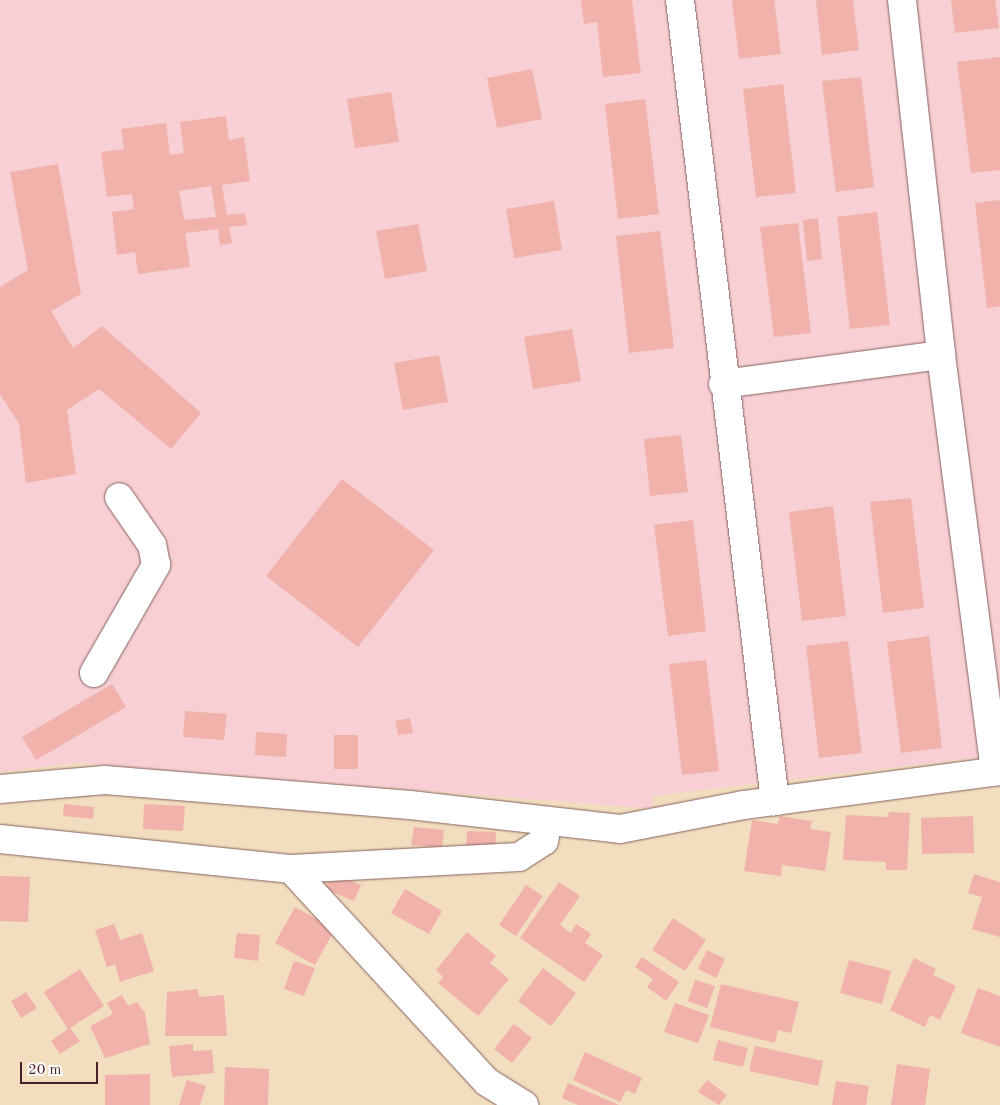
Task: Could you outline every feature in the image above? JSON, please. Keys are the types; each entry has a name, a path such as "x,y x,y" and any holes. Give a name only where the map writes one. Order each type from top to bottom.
{"street":[{"path":"680,0 722,384 775,801"},
{"path":"0,789 105,780 620,829 775,801 998,772 941,355 902,0"},
{"path":"722,384 941,355"},
{"path":"94,674 156,565 152,545 119,497"},
{"path":"0,839 291,869 520,857 544,841 548,821"},
{"path":"291,869 487,1082 524,1105"}],"shaded area":[{"path":"0,0 1000,0 1000,755 652,796 654,809 76,763 0,772"}],"building":[{"path":"581,0 632,0 641,73 603,77 597,22 584,24"},
{"path":"732,0 774,0 781,54 739,59"},
{"path":"816,0 853,0 859,50 822,55"},
{"path":"951,0 995,0 999,28 955,33"},
{"path":"1000,57 1000,170 971,173 957,62"},
{"path":"532,69 542,119 497,128 487,78"},
{"path":"861,77 874,187 836,192 822,81"},
{"path":"783,84 796,193 756,197 743,89"},
{"path":"391,92 399,142 355,148 347,99"},
{"path":"645,99 659,214 618,219 605,104"},
{"path":"226,116 229,140 244,137 250,181 222,185 227,215 245,213 247,225 229,227 232,243 220,245 218,229 185,233 190,267 138,274 135,252 117,255 112,212 134,209 132,194 107,197 101,152 124,149 121,129 166,123 170,155 184,153 180,122","holes":["211,186 216,217 184,220 179,191"]},
{"path":"58,164 81,294 51,311 73,348 102,326 201,413 171,449 99,389 67,410 76,474 26,483 19,424 0,394 0,287 28,270 10,172"},
{"path":"1000,200 1000,306 987,308 975,203"},
{"path":"554,201 562,250 514,258 506,209"},
{"path":"877,212 890,325 850,329 837,217"},
{"path":"818,218 822,259 807,261 803,220"},
{"path":"798,223 811,333 774,337 760,227"},
{"path":"418,224 427,271 385,279 376,231"},
{"path":"660,231 674,348 629,353 616,236"},
{"path":"572,329 581,381 533,389 524,337"},
{"path":"439,355 448,402 403,410 394,363"},
{"path":"681,435 688,492 650,496 644,439"},
{"path":"342,479 434,550 358,647 266,576"},
{"path":"911,498 924,608 883,613 870,502"},
{"path":"833,506 846,616 802,621 789,512"},
{"path":"693,520 706,631 668,636 654,525"},
{"path":"929,636 942,748 901,753 887,642"},
{"path":"848,641 862,753 819,758 806,646"},
{"path":"706,660 719,771 682,775 669,664"},
{"path":"112,684 126,707 36,760 22,737"},
{"path":"185,711 227,714 224,740 183,737"},
{"path":"410,718 413,733 398,735 395,721"},
{"path":"256,732 287,734 286,757 255,755"},
{"path":"334,735 358,735 358,769 334,769"},
{"path":"64,804 94,807 93,819 63,816"},
{"path":"144,804 185,806 183,831 143,829"},
{"path":"889,812 910,813 907,870 886,870 886,862 843,860 846,815 888,817"},
{"path":"780,816 812,821 810,829 831,832 825,871 782,865 781,876 744,871 752,820 778,824"},
{"path":"973,816 974,853 922,854 921,818"},
{"path":"414,827 444,830 442,848 411,845"},
{"path":"467,831 496,832 495,850 466,848"},
{"path":"332,873 361,885 354,901 325,889"},
{"path":"974,874 1000,882 1000,937 972,929 982,897 968,893"},
{"path":"0,876 30,877 28,922 0,921"},
{"path":"559,882 580,896 560,925 571,933 576,924 591,934 585,943 603,955 584,982 520,938"},
{"path":"526,885 543,896 516,936 499,925"},
{"path":"405,889 442,911 429,934 391,913"},
{"path":"295,907 335,929 315,965 275,943"},
{"path":"673,918 706,940 685,971 652,950"},
{"path":"114,924 120,940 142,933 154,971 120,982 115,964 107,967 95,930"},
{"path":"467,932 496,956 490,963 509,979 478,1016 438,983 443,977 436,970"},
{"path":"237,933 260,935 258,961 234,958"},
{"path":"707,950 725,959 716,978 698,969"},
{"path":"642,957 679,982 666,1001 647,987 653,979 635,967"},
{"path":"914,958 936,969 933,975 956,986 940,1020 930,1015 925,1027 890,1010"},
{"path":"849,960 891,971 882,1004 840,993"},
{"path":"294,961 315,968 304,996 284,989"},
{"path":"543,968 576,993 551,1026 518,1001"},
{"path":"80,969 104,1006 70,1028 80,1041 60,1054 51,1041 68,1029 44,992"},
{"path":"695,980 715,986 707,1008 688,1001"},
{"path":"721,984 799,1002 791,1033 778,1030 775,1043 710,1027"},
{"path":"978,988 1000,996 1000,1047 961,1033"},
{"path":"198,989 199,997 224,995 227,1036 165,1036 167,992"},
{"path":"26,992 37,1008 21,1018 11,1001"},
{"path":"122,995 128,1006 137,1002 145,1013 150,1044 105,1058 90,1026 113,1014 107,1003"},
{"path":"675,1003 709,1015 698,1043 664,1032"},
{"path":"514,1024 532,1038 512,1063 494,1049"},
{"path":"718,1040 748,1048 743,1067 713,1060"},
{"path":"193,1044 193,1051 212,1050 214,1073 172,1077 169,1046"},
{"path":"755,1046 823,1061 818,1086 749,1071"},
{"path":"585,1052 642,1078 635,1094 626,1090 620,1102 573,1080"},
{"path":"897,1064 930,1069 925,1105 891,1105"},
{"path":"225,1067 269,1069 268,1105 224,1105"},
{"path":"150,1074 150,1105 105,1105 105,1075"},
{"path":"187,1080 206,1086 200,1105 179,1105"},
{"path":"707,1080 727,1095 719,1105 698,1092"},
{"path":"836,1081 869,1086 866,1105 832,1105"},
{"path":"568,1083 619,1105 578,1105 562,1098"}]}
